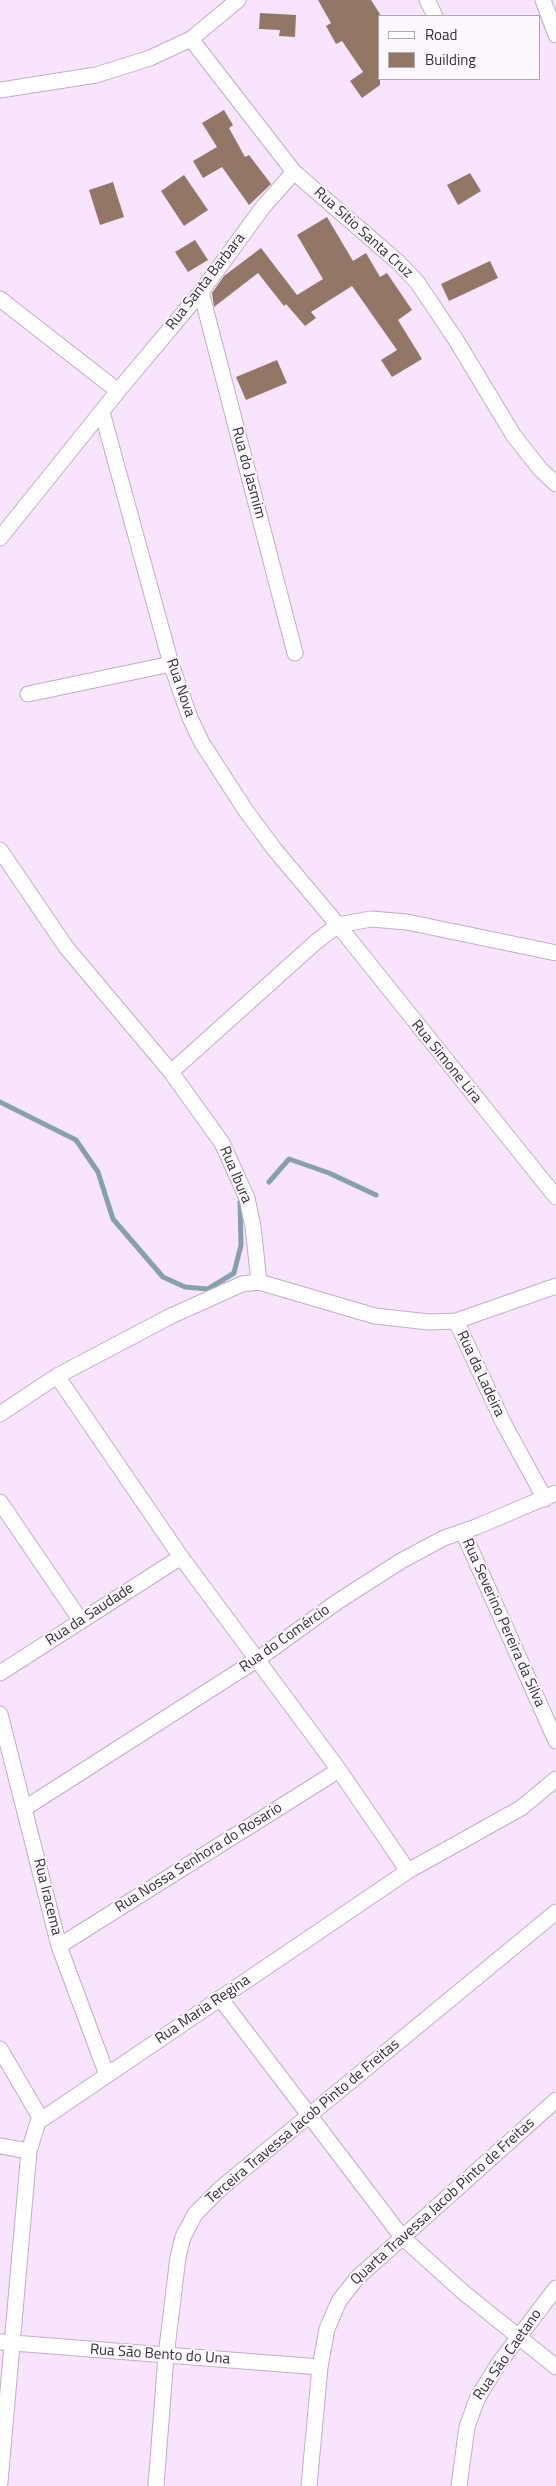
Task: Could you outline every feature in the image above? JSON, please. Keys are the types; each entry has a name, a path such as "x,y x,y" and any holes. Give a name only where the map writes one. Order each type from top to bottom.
{"street":[{"path":"0,90 96,75 150,58 191,39 238,0"},
{"path":"427,0 434,15"},
{"path":"543,0 556,35"},
{"name":"Rua Sitio Santa Cruz","path":"191,39 294,172 399,263 417,282 451,332 514,436 540,469 556,484"},
{"name":"Rua Santa Barbara","path":"0,538 200,292 263,207 294,172"},
{"name":"Rua do Jasmim","path":"200,292 295,653"},
{"path":"0,299 118,391"},
{"name":"Rua Nova","path":"102,412 171,664 190,718 210,757 270,842 338,925"},
{"path":"28,694 171,664"},
{"name":"Rua Ibura","path":"0,850 66,947 171,1072 222,1143 242,1184 251,1215 259,1282"},
{"path":"171,1072 317,940 338,925 371,919 407,922 556,953"},
{"name":"Rua Simone Lira","path":"338,925 556,1197"},
{"path":"0,1414 57,1376 171,1316 234,1286 259,1282"},
{"name":"Rua da Ladeira","path":"259,1282 375,1316 410,1322 456,1321 504,1424 550,1496"},
{"path":"456,1321 556,1286"},
{"path":"57,1376 181,1557 339,1770 408,1871"},
{"name":"Rua do Comércio","path":"26,1808 258,1659 337,1602 401,1561 444,1538 550,1496"},
{"path":"0,1502 81,1621"},
{"name":"Rua Severino Pereira da Silva","path":"463,1532 556,1742"},
{"name":"Rua da Saudade","path":"0,1673 181,1557"},
{"name":"Rua Iracema","path":"0,1716 26,1808 59,1946 107,2075"},
{"name":"Rua Nossa Senhora do Rosario","path":"59,1946 339,1770"},
{"name":"Rua Maria Regina","path":"41,2119 408,1871 522,1808 556,1779"},
{"name":"Terceira Travessa Jacob Pinto de Freitas","path":"156,2486 166,2356 180,2246 195,2214 220,2188 556,1912"},
{"path":"220,1998 308,2117 402,2236 426,2260 518,2338 556,2367"},
{"path":"0,2049 41,2119 36,2128 29,2151 6,2342 0,2482"},
{"name":"Quarta Travessa Jacob Pinto de Freitas","path":"309,2486 320,2367 328,2324 339,2301 357,2278 402,2236 556,2100"},
{"path":"0,2146 29,2151"},
{"name":"Rua São Caetano","path":"459,2486 465,2436 471,2413 491,2376 556,2288"},
{"name":"Rua São Bento do Una","path":"6,2342 320,2367"}],"building":[{"path":"318,0 371,0 380,14 378,15 378,80 380,80 380,85 362,98 350,81 363,72 342,41 336,44 326,26 331,23"},
{"path":"260,13 296,15 295,37 279,36 280,30 259,29"},
{"path":"224,110 233,125 229,128 245,157 249,155 271,184 249,205 222,167 203,178 193,161 217,147 202,123"},
{"path":"470,173 481,191 458,205 447,185"},
{"path":"184,175 208,210 184,226 161,191"},
{"path":"113,182 124,217 100,225 89,190"},
{"path":"327,217 353,261 366,253 380,277 387,273 412,310 398,320 422,359 392,377 381,360 397,350 352,286 311,312 316,318 305,326 286,304 284,306 258,273 214,307 212,293 224,276 261,248 297,295 323,279 297,235"},
{"path":"195,240 208,260 188,272 175,252"},
{"path":"490,261 498,278 449,301 441,284"},
{"path":"277,360 287,383 246,400 236,377"}],"waterway":[{"path":"0,1102 76,1140 98,1172 113,1219 163,1277 185,1287 208,1289 234,1273 241,1245 240,1202"},
{"path":"269,1182 289,1159 329,1173 376,1195"}]}
